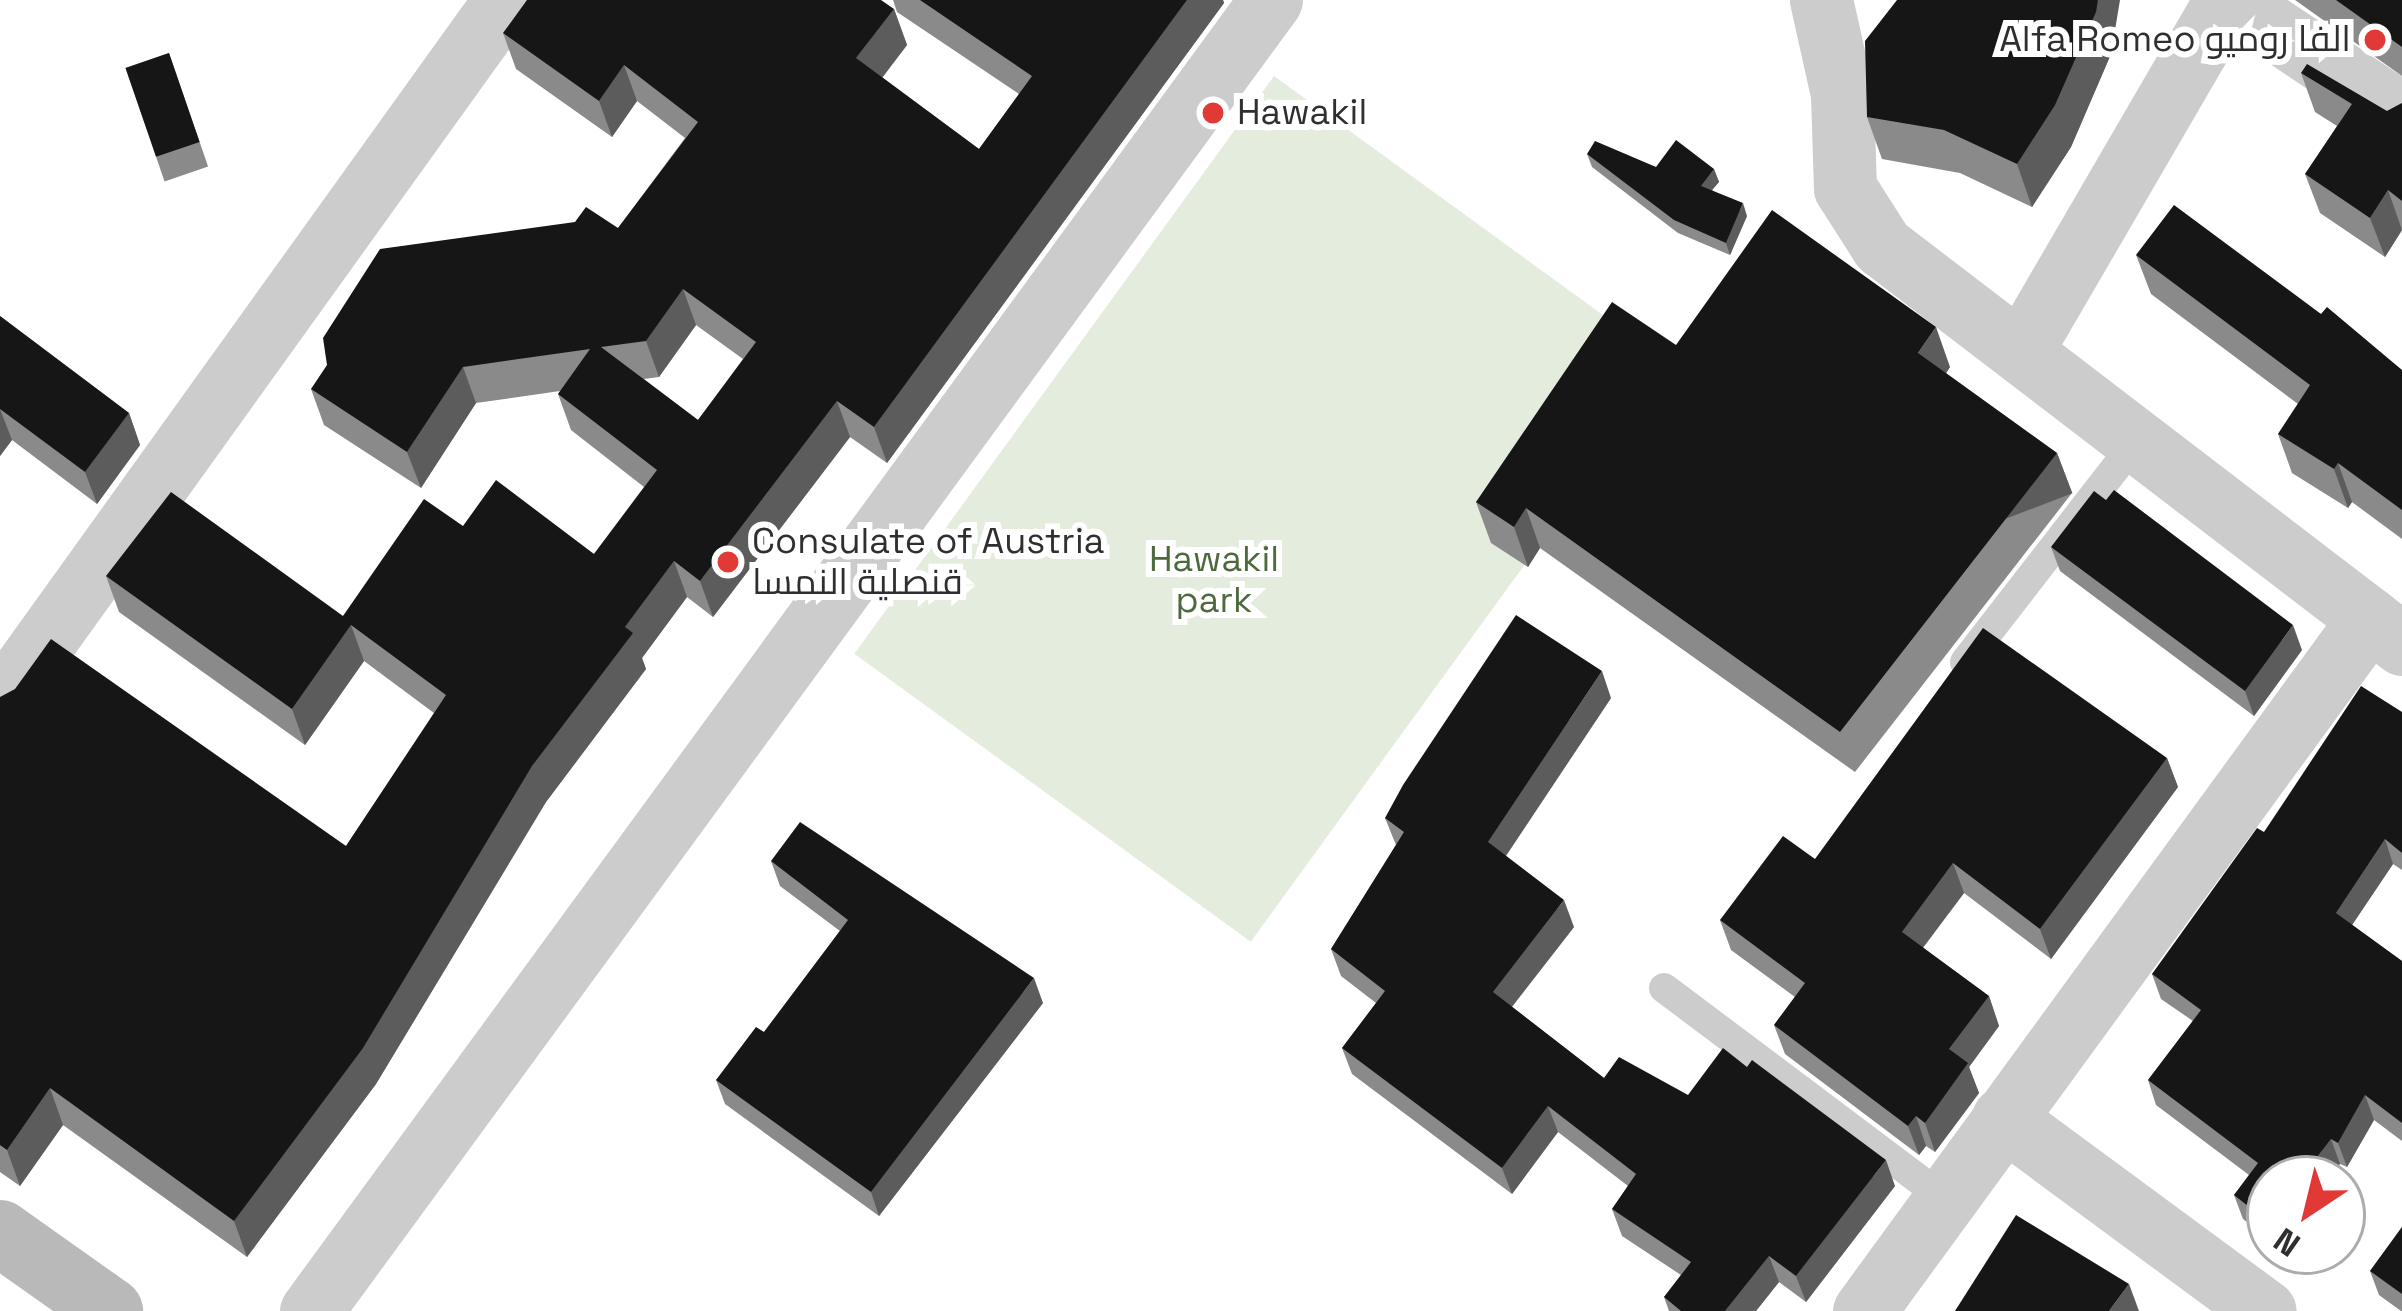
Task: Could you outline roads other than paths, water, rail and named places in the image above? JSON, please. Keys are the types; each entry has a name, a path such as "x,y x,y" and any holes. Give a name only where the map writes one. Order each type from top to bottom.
{"main road":[{"path":"0,1233 110,1311"}],"street":[{"path":"0,703 505,0"},
{"path":"1821,0 1842,94 1845,188 1882,246 2023,348 2385,632 2003,1118 1864,1311"},
{"path":"2023,348 2217,16 2234,2 2402,114"},
{"path":"311,1311 1248,8"},
{"path":"2003,1118 2265,1311"}],"lane":[{"path":"1940,694 2138,439"},
{"path":"1664,988 1945,1199"}],"place":[{"name":"Alfa Romeo الفا روميو","path":"2375,40"},
{"name":"Hawakil","path":"1213,113"},
{"name":"Consulate of Austria قنصلية النمسا","path":"728,562"}],"park label":[{"name":"Hawakil park","path":"1214,580"}]}
